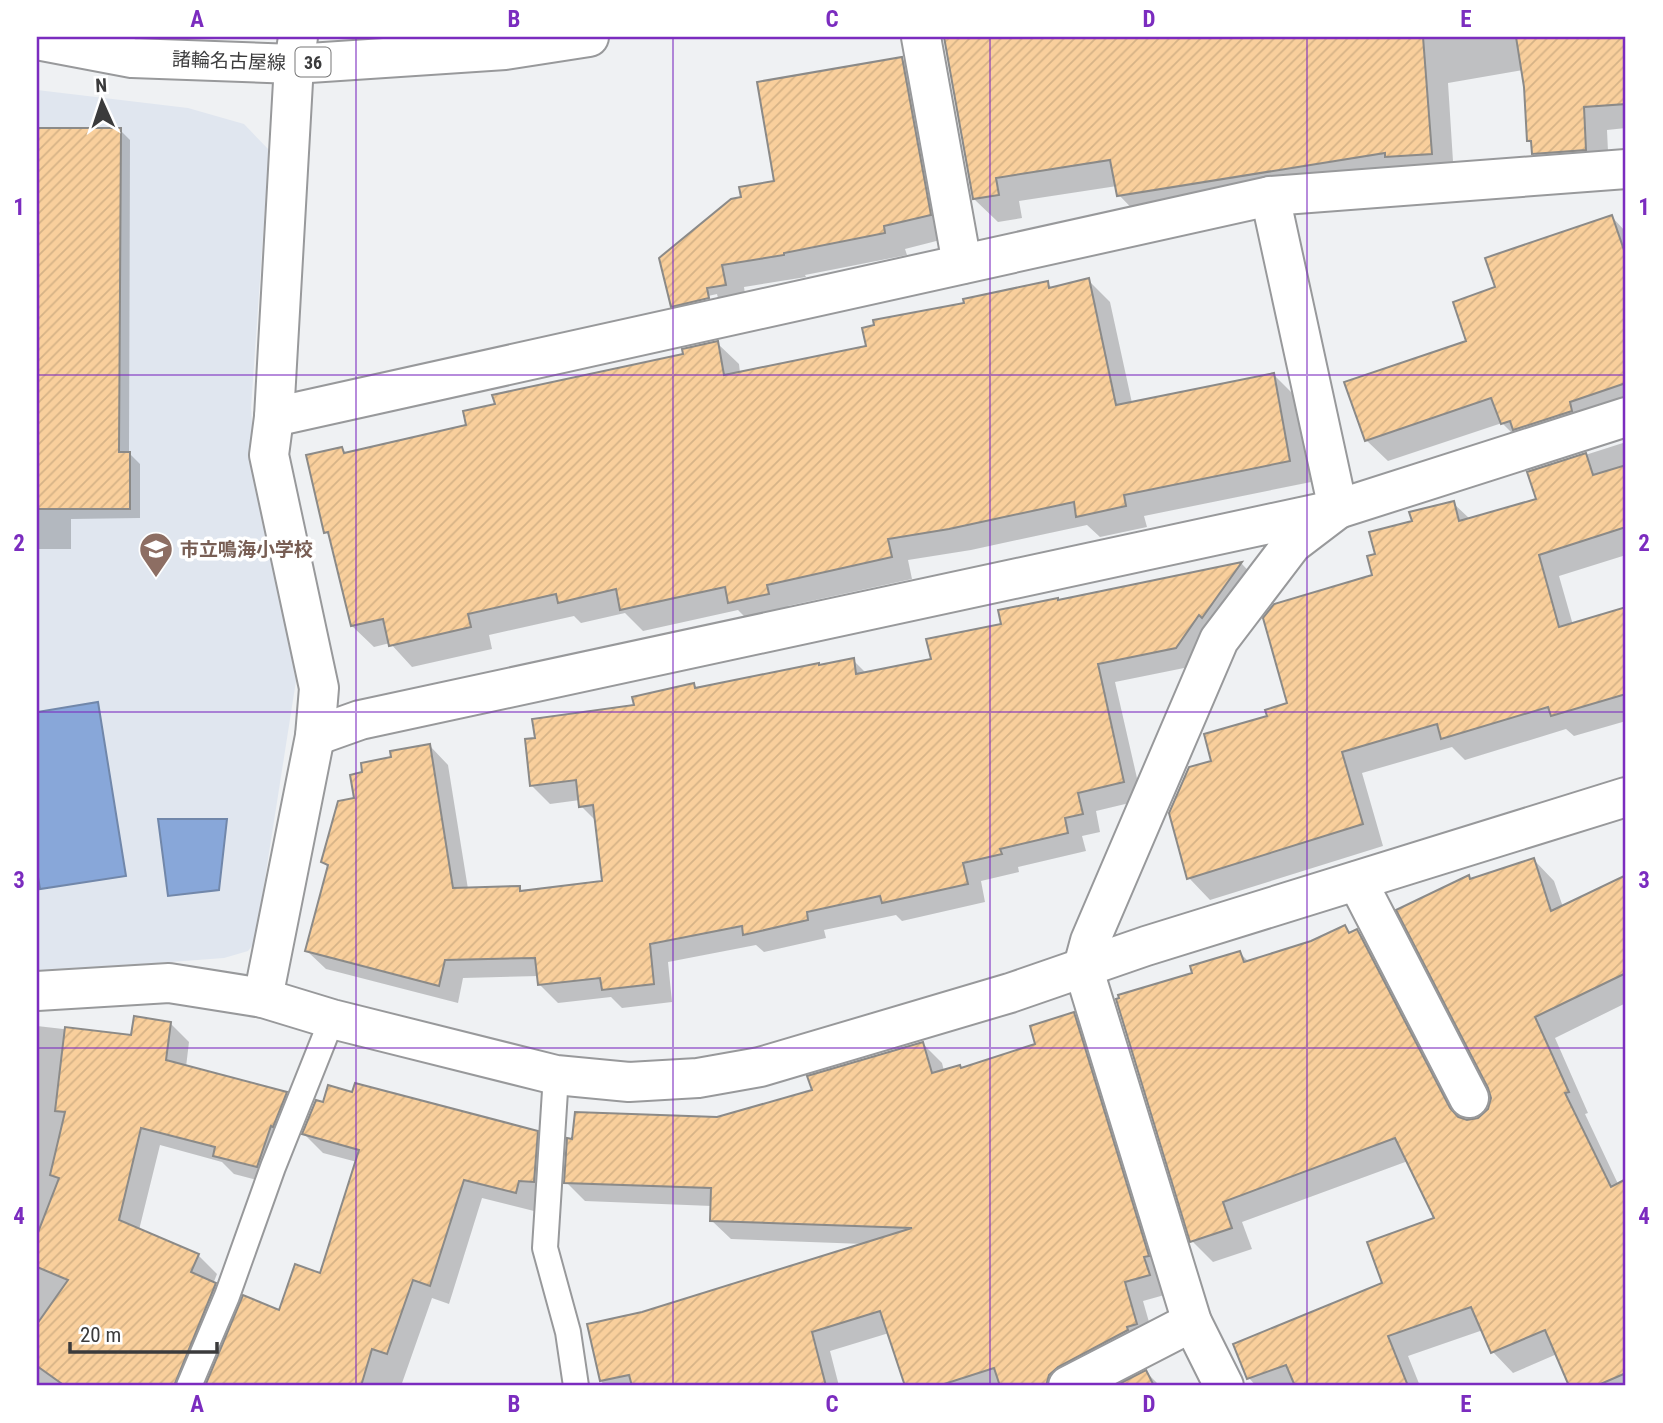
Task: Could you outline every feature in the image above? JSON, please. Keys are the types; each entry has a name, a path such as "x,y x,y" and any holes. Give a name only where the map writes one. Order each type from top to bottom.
{"street":[{"name":"諸輪名古屋線","path":"37,40 132,58 296,50 505,50 589,37"},
{"path":"920,37 962,264"},
{"path":"263,998 315,736 319,688 269,455 274,417 296,50"},
{"path":"274,417 1270,196 1626,169"},
{"path":"1270,196 1338,509"},
{"path":"315,736 360,720 1338,509 1626,417"},
{"path":"1224,1386 1192,1322 1083,967 1090,941 1219,640 1292,544 1338,509"},
{"path":"37,991 169,983 263,998 332,1019 556,1075 629,1082 698,1078 760,1068 1010,993 1083,967 1626,797"},
{"path":"1357,881 1469,1098"},
{"path":"1068,1386 1192,1322"}],"lane":[{"path":"189,1386 227,1296 273,1167 332,1019"},
{"path":"556,1075 545,1248 568,1332 576,1386"}],"shaded area":[{"name":"市立鳴海小学校","path":"37,90 188,108 244,124 269,150 251,408 256,477 296,681 255,942 248,951 224,958 37,972"}],"water":[{"path":"98,702 126,876 40,889 37,871 37,712"},
{"path":"158,819 227,819 219,890 168,896"}],"building":[{"path":"944,37 1423,37 1432,154 1385,157 1385,153 1117,196 1110,160 996,178 999,195 973,199"},
{"path":"1516,37 1626,37 1626,104 1584,107 1586,150 1532,154 1531,141 1527,141 1524,87"},
{"path":"902,57 931,215 884,226 885,233 784,255 722,265 726,285 707,288 709,298 671,307 659,258 731,199 741,197 739,187 774,181 757,82"},
{"path":"37,128 121,128 119,452 130,452 130,509 37,509"},
{"path":"1612,215 1626,256 1626,383 1570,402 1572,411 1513,430 1510,421 1501,424 1491,398 1365,441 1344,382 1466,341 1453,302 1495,287 1485,258"},
{"path":"1089,278 1116,405 1274,373 1290,461 1124,495 1126,506 1076,517 1074,502 888,539 892,557 767,585 769,594 728,603 725,587 620,610 616,589 558,603 556,594 468,614 471,627 389,646 383,619 351,626 328,532 324,533 306,455 342,447 344,453 466,425 463,411 495,404 492,395 683,354 682,349 718,341 724,375 866,346 862,328 874,325 873,320 964,303 963,299 1048,281 1049,288"},
{"path":"1586,453 1593,475 1626,465 1626,527 1539,555 1559,627 1626,607 1626,694 1551,716 1548,707 1441,739 1437,724 1342,752 1363,824 1187,879 1169,813 1189,767 1211,761 1204,734 1267,716 1265,710 1287,703 1263,618 1274,604 1372,575 1367,556 1375,554 1369,532 1412,521 1409,512 1454,501 1459,521 1536,499 1527,472"},
{"path":"1242,562 1202,618 1199,615 1176,648 1098,664 1124,782 1078,793 1083,814 1065,818 1068,833 1000,849 1002,854 963,863 968,884 882,903 880,896 807,912 808,920 743,935 742,926 650,944 654,984 602,990 600,978 538,985 535,958 445,960 439,986 305,951 328,865 321,862 338,801 354,798 350,775 362,772 361,763 391,757 390,751 430,744 453,888 520,886 520,891 602,881 593,805 579,807 576,780 530,786 525,739 535,738 532,719 634,705 632,697 694,683 695,688 819,663 854,658 856,674 931,659 926,639 1001,624 998,610"},
{"path":"1534,858 1551,911 1626,875 1626,973 1535,1017 1569,1092 1565,1093 1611,1187 1626,1179 1626,1373 1596,1386 1569,1386 1545,1330 1491,1353 1471,1307 1388,1336 1408,1386 1295,1386 1286,1365 1247,1379 1233,1344 1382,1283 1367,1242 1434,1218 1395,1138 1223,1202 1232,1228 1190,1242 1116,999 1119,998 1118,995 1192,973 1190,966 1240,951 1244,962 1311,941 1345,925 1349,933 1357,929 1450,1108 1458,1117 1467,1120 1478,1118 1488,1109 1491,1098 1488,1088 1396,910 1469,875 1470,879"},
{"path":"1074,1012 1149,1256 1144,1257 1150,1275 1125,1282 1137,1324 1127,1327 1128,1330 1058,1367 1049,1375 1046,1386 1000,1386 994,1368 938,1386 905,1386 880,1311 812,1332 826,1386 632,1386 629,1375 600,1381 587,1324 642,1312 912,1228 710,1221 711,1188 564,1183 567,1138 572,1139 575,1112 717,1117 812,1090 807,1076 923,1042 932,1073 960,1065 961,1068 1035,1044 1030,1026"},
{"path":"134,1016 171,1022 166,1060 287,1092 273,1127 271,1126 257,1167 213,1156 215,1147 141,1128 119,1220 199,1254 191,1272 216,1283 174,1386 65,1386 37,1366 37,1324 68,1280 37,1267 37,1235 59,1178 50,1175 65,1112 55,1111 65,1027 131,1035"},
{"path":"355,1083 538,1131 534,1182 519,1181 516,1193 464,1180 430,1286 413,1280 387,1354 372,1349 361,1386 205,1386 243,1295 279,1310 295,1264 320,1273 359,1150 302,1134 316,1100 323,1102 328,1085 352,1092"},
{"path":"1146,1370 1154,1386 1115,1386"}],"place":[{"name":"市立鳴海小学校","path":"156,579"}]}
